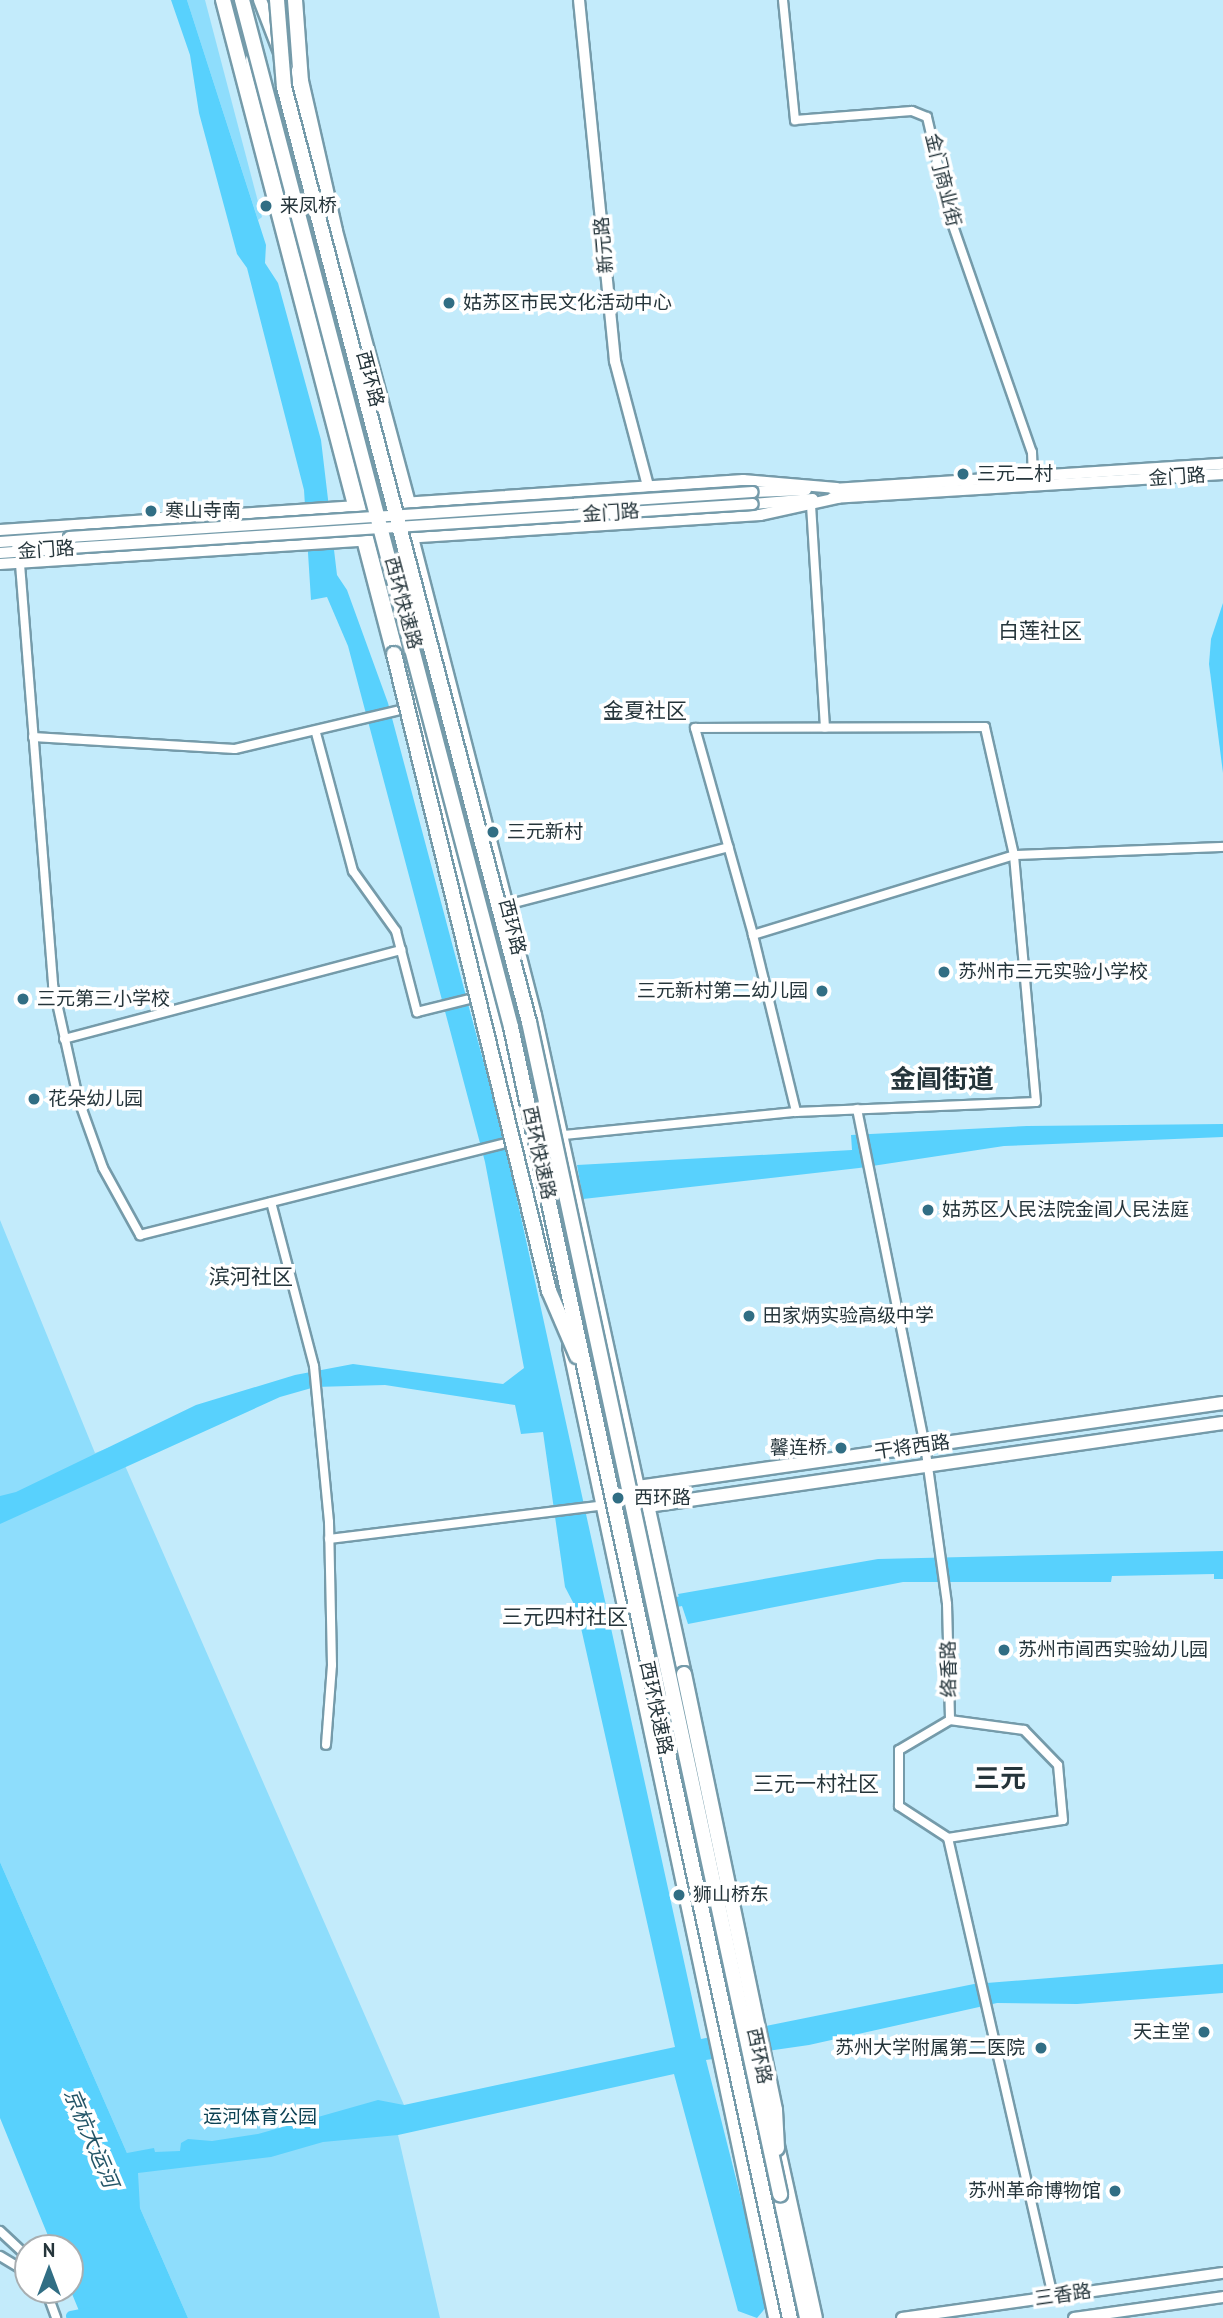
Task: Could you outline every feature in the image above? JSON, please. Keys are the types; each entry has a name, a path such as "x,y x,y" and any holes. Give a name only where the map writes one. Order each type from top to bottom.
{"highway":[{"path":"223,0 291,264 369,540 394,654 549,1291 590,1387"},
{"name":"西环快速路","path":"243,0 508,1013 790,2318"},
{"name":"西环快速路","path":"277,0 284,86 529,1022 807,2318"},
{"path":"295,0 298,64 335,231 412,537"},
{"path":"638,1486 684,1674 775,2110 780,2194"}],"main road":[{"name":"西环路","path":"243,0 257,94 359,506"},
{"name":"西环路","path":"260,0 293,86 405,503"},
{"name":"新元路","path":"579,0 615,361 648,486"},
{"name":"金门路","path":"1033,481 1223,464"},
{"name":"金门路","path":"0,553 70,543 753,498 1033,481 1223,474"},
{"path":"0,530 756,480 837,493"},
{"path":"0,564 760,515 811,505 837,493"},
{"name":"西环路","path":"412,537 528,988 638,1486"},
{"name":"西环路","path":"369,540 417,707 491,996 524,1140 603,1503 711,2029 775,2318"},
{"name":"金门路","path":"0,542 70,543"},
{"path":"556,1287 589,1335 621,1489 644,1505"},
{"name":"干将西路","path":"603,1503 621,1489 638,1486 1223,1403"},
{"name":"干将西路","path":"603,1503 625,1509 1223,1423"},
{"path":"1021,1432 1024,1451"},
{"name":"西环路","path":"644,1505 667,1625 816,2318"},
{"path":"625,1509 645,1609 667,1625"},
{"name":"三香路","path":"902,2318 1223,2273"},
{"name":"三香路","path":"1074,2318 1116,2315 1223,2297"},
{"path":"990,2306 992,2318"}],"street":[{"name":"金门商业街","path":"783,0 795,120 912,111 927,117 951,220 1032,452 1033,481"},
{"path":"811,505 825,727"},
{"path":"20,564 53,985 64,1040 103,1168 140,1235 560,1132 796,1112 1036,1102 1014,855 985,727 695,728 753,935 796,1112"},
{"path":"33,737 234,749 316,733 360,718 453,699"},
{"path":"316,733 353,871 396,931 417,1012 467,998 528,988"},
{"path":"506,905 729,847"},
{"path":"753,935 1014,855 1223,847"},
{"path":"64,1040 401,950"},
{"name":"络香路","path":"857,1109 925,1445 944,1581 950,1720 899,1750 899,1806 948,1838"},
{"path":"271,1202 314,1366 329,1539 332,1665 326,1745"},
{"path":"329,1539 553,1512 603,1503"},
{"path":"950,1720 1024,1730 1058,1765 1063,1820 948,1838 984,1980 1053,2297"},
{"path":"0,2231 14,2244"}],"green space":[{"path":"187,0 205,0 262,217 258,220"},
{"name":"运河体育公园","path":"0,1220 95,1453 116,1445 404,2105 398,2135 440,2318 188,2318 140,2208 127,2153 0,1862"}],"water":[{"name":"京杭大运河","path":"171,0 187,0 266,245 265,263 278,283 321,440 337,575 347,590 388,703 503,1135 701,2039 974,1984 1223,1964 1223,1993 1077,2004 997,2003 809,2045 706,2060 768,2305 757,2318 738,2311 674,2074 398,2135 323,2142 271,2157 138,2173 140,2208 188,2318 82,2318 76,2304 84,2304 84,2234 47,2234 0,2118 0,1862 127,2153 154,2148 155,2152 180,2151 181,2143 188,2139 212,2141 258,2134 378,2100 404,2105 675,2047 577,1610 565,1587 543,1432 521,1434 515,1405 385,1385 315,1387 280,1397 0,1524 0,1496 16,1492 196,1405 295,1375 353,1364 503,1384 524,1368 485,1162 348,646 327,597 311,600 304,490 247,268 237,254 199,113 190,55"},
{"path":"1223,603 1223,773 1209,664 1211,639"},
{"path":"1223,1124 1223,1137 1004,1146 859,1168 583,1199 577,1165 852,1150 851,1135 1027,1126"},
{"path":"1223,1551 1223,1579 1214,1579 1214,1574 1112,1576 1111,1582 903,1582 688,1624 678,1594 878,1559"}],"waterway":[{"path":"677,1602 681,1601"},
{"path":"71,2316 92,2312"}],"place":[{"name":"来凤桥","path":"266,206"},
{"name":"姑苏区市民文化活动中心","path":"449,303"},
{"name":"三元二村","path":"963,474"},
{"name":"寒山寺南","path":"151,511"},
{"name":"三元新村","path":"493,832"},
{"name":"苏州市三元实验小学校","path":"944,972"},
{"name":"三元新村第二幼儿园","path":"822,991"},
{"name":"三元第三小学校","path":"23,999"},
{"name":"花朵幼儿园","path":"34,1099"},
{"name":"姑苏区人民法院金阊人民法庭","path":"928,1210"},
{"name":"田家炳实验高级中学","path":"749,1316"},
{"name":"馨连桥","path":"841,1448"},
{"name":"西环路","path":"618,1498"},
{"name":"苏州市阊西实验幼儿园","path":"1004,1650"},
{"name":"狮山桥东","path":"679,1895"},
{"name":"天主堂","path":"1204,2032"},
{"name":"苏州大学附属第二医院","path":"1041,2048"},
{"name":"苏州革命博物馆","path":"1115,2191"}],"district":[{"name":"白莲社区","path":"1040,631"},
{"name":"金夏社区","path":"645,711"},
{"name":"金阊街道","path":"942,1079"},
{"name":"滨河社区","path":"251,1277"},
{"name":"三元四村社区","path":"565,1617"},
{"name":"三元","path":"1000,1778"},
{"name":"三元一村社区","path":"816,1784"}]}
